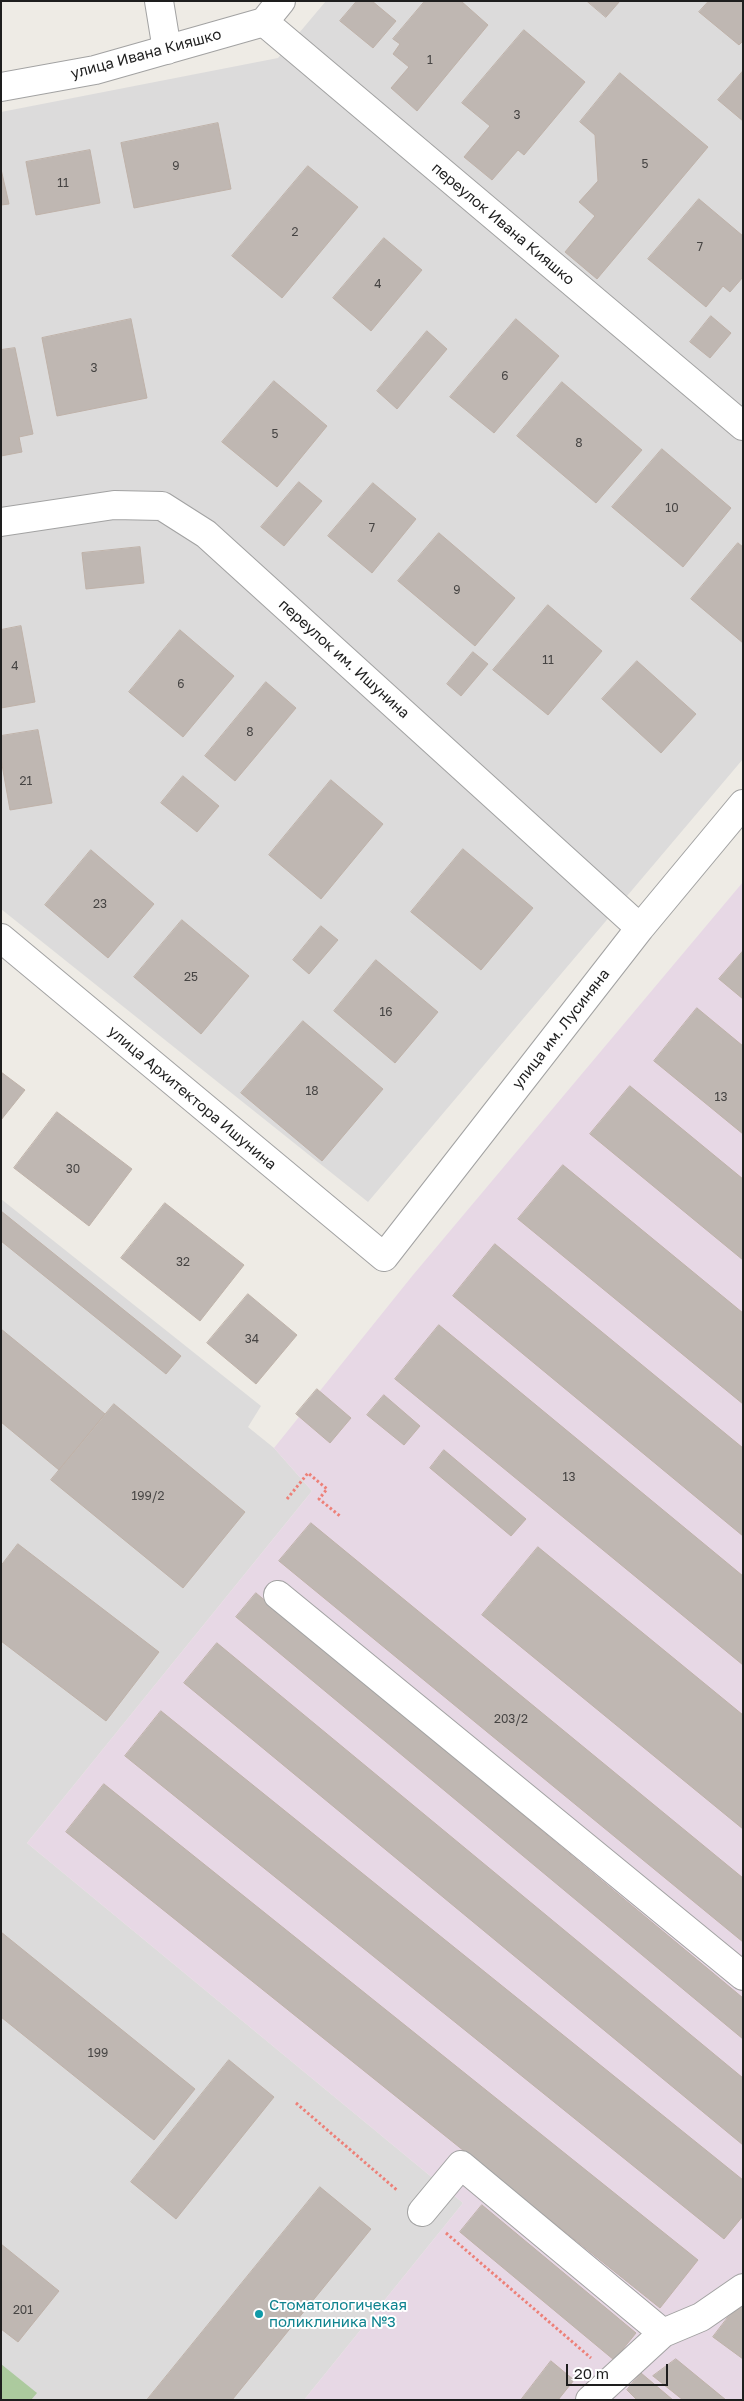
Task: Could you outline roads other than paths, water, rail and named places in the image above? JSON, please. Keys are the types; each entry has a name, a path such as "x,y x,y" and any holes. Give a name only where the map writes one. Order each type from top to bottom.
{"street":[{"path":"159,1 167,50"},
{"path":"264,22 281,1"},
{"name":"улица Ивана Кияшко","path":"1,87 96,70 264,22"},
{"name":"переулок Ивана Кияшко","path":"264,22 743,426"},
{"name":"переулок им. Ишунина","path":"1,522 114,505 162,506 198,529 640,928"},
{"name":"улица им. Лусиняна","path":"384,1256 640,928 743,804"},
{"name":"улица Архитектора Ишунина","path":"1,938 384,1256"},
{"path":"278,1595 743,1976"},
{"path":"422,2212 461,2166 663,2333"},
{"path":"602,2392 663,2333 701,2317 743,2288"}],"place":[{"name":"Стоматологичекая поликлиника №3","path":"259,2314"}]}
